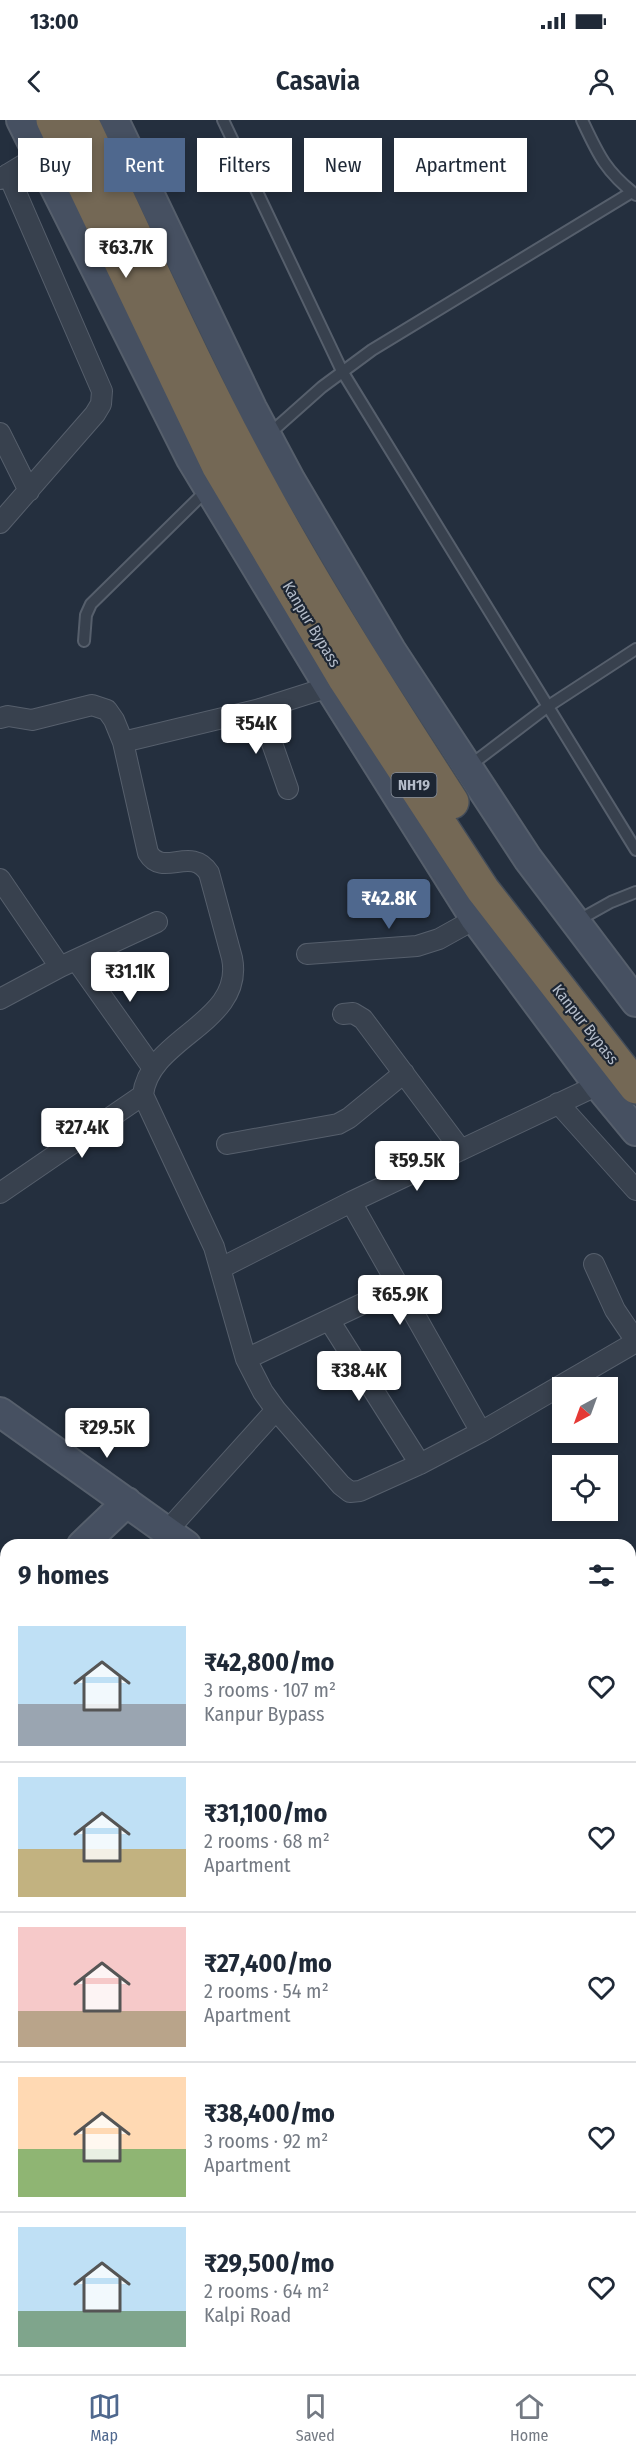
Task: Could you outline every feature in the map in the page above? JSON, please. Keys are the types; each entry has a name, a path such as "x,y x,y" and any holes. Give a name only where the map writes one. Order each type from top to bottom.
{"highway":[{"name":"Kanpur Bypass","path":"53,120 345,679 483,890 636,1087"},
{"name":"Kanpur Bypass","path":"81,120 221,445 265,497 365,667 504,882 636,1052"}],"main road":[{"path":"21,120 30,138"},
{"path":"114,120 221,445 329,687 474,919 598,1085 636,1131"},
{"path":"61,192 221,445"},
{"path":"221,445 268,435 291,481 391,650 528,859 636,1002"},
{"path":"0,1412 177,1538"},
{"path":"88,1539 127,1502"}],"street":[{"path":"0,523 95,414 101,404 102,391 4,176 18,168"},
{"path":"0,433 29,491"},
{"path":"123,742 260,709 329,687"},
{"path":"0,718 8,716 32,720 92,705 107,710 123,742 148,853 158,864 194,860 205,867 209,873 234,972 233,984 219,1005 152,1067 144,1081 143,1095 205,1226 221,1268 246,1359 263,1392 276,1410 341,1485 350,1492 360,1491 420,1464 481,1432 636,1341 615,1310 594,1264"},
{"path":"260,709 288,789"},
{"path":"0,879 152,1067"},
{"path":"307,954 417,946 439,939 474,919"},
{"path":"0,999 68,963 157,922"},
{"path":"342,1014 352,1013 363,1019 460,1150"},
{"path":"227,1144 338,1124 349,1118 404,1073"},
{"path":"221,1268 351,1202 598,1085"},
{"path":"0,1193 143,1095"},
{"path":"558,1103 636,1190"},
{"path":"351,1202 481,1432"},
{"path":"246,1359 400,1286"},
{"path":"329,1320 420,1464"},
{"path":"177,1538 276,1410"}],"lane":[{"path":"223,120 342,371 636,850"},
{"path":"268,435 342,371 382,344 634,193 616,179 602,162 582,120"},
{"path":"84,640 86,615 91,604 221,445"},
{"path":"468,767 547,707 636,649"},
{"path":"576,922 611,902 636,892"}]}
